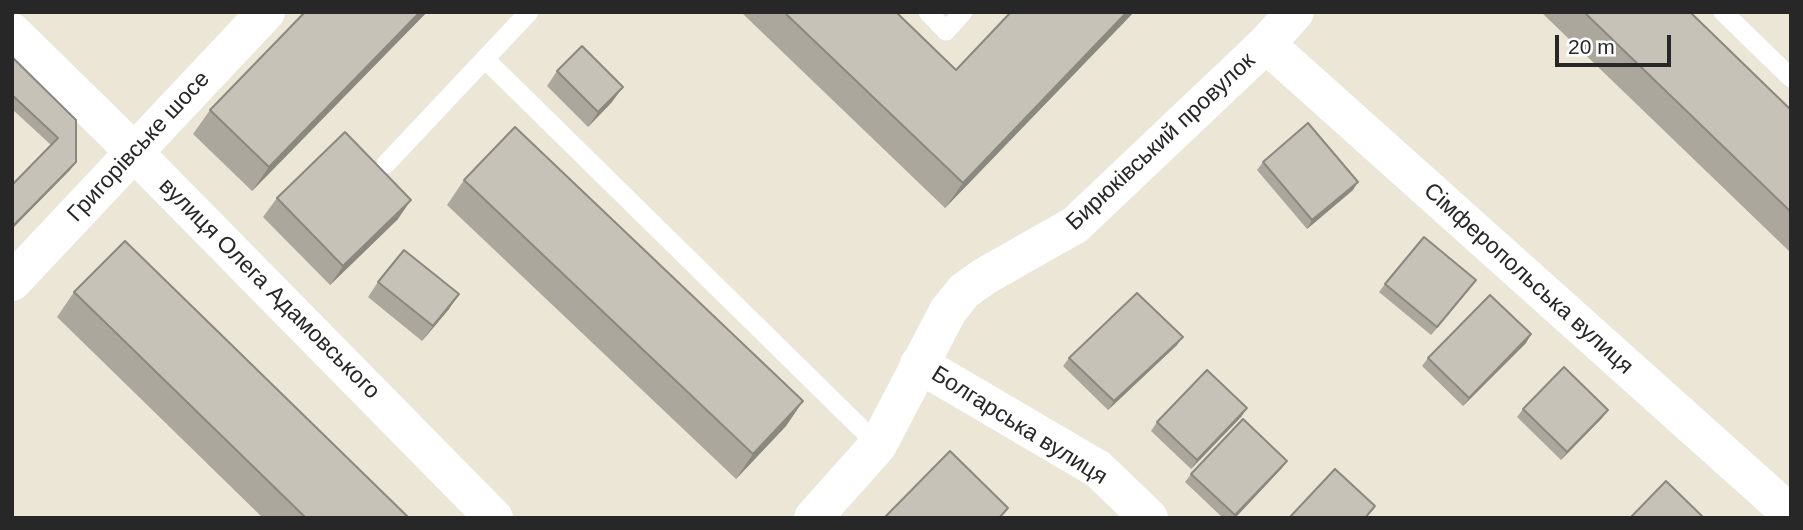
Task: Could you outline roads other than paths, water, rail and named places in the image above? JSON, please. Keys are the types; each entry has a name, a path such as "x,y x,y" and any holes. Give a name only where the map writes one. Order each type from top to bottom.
{"street":[{"name":"Григорівське шосе","path":"12,282 266,12"},
{"name":"Бирюківський провулок","path":"813,518 878,445 948,311 964,292 985,276 1075,225 1266,44 1295,12"},
{"name":"вулиця Олега Адамовського","path":"12,32 495,518"},
{"name":"Сімферопольська вулиця","path":"1266,44 1791,514"},
{"name":"Болгарська вулиця","path":"919,364 1098,468 1149,518"}],"lane":[{"path":"386,164 529,12"},
{"path":"928,12 946,31 963,12"},
{"path":"1723,12 1791,78"},
{"path":"485,59 878,445"}]}
